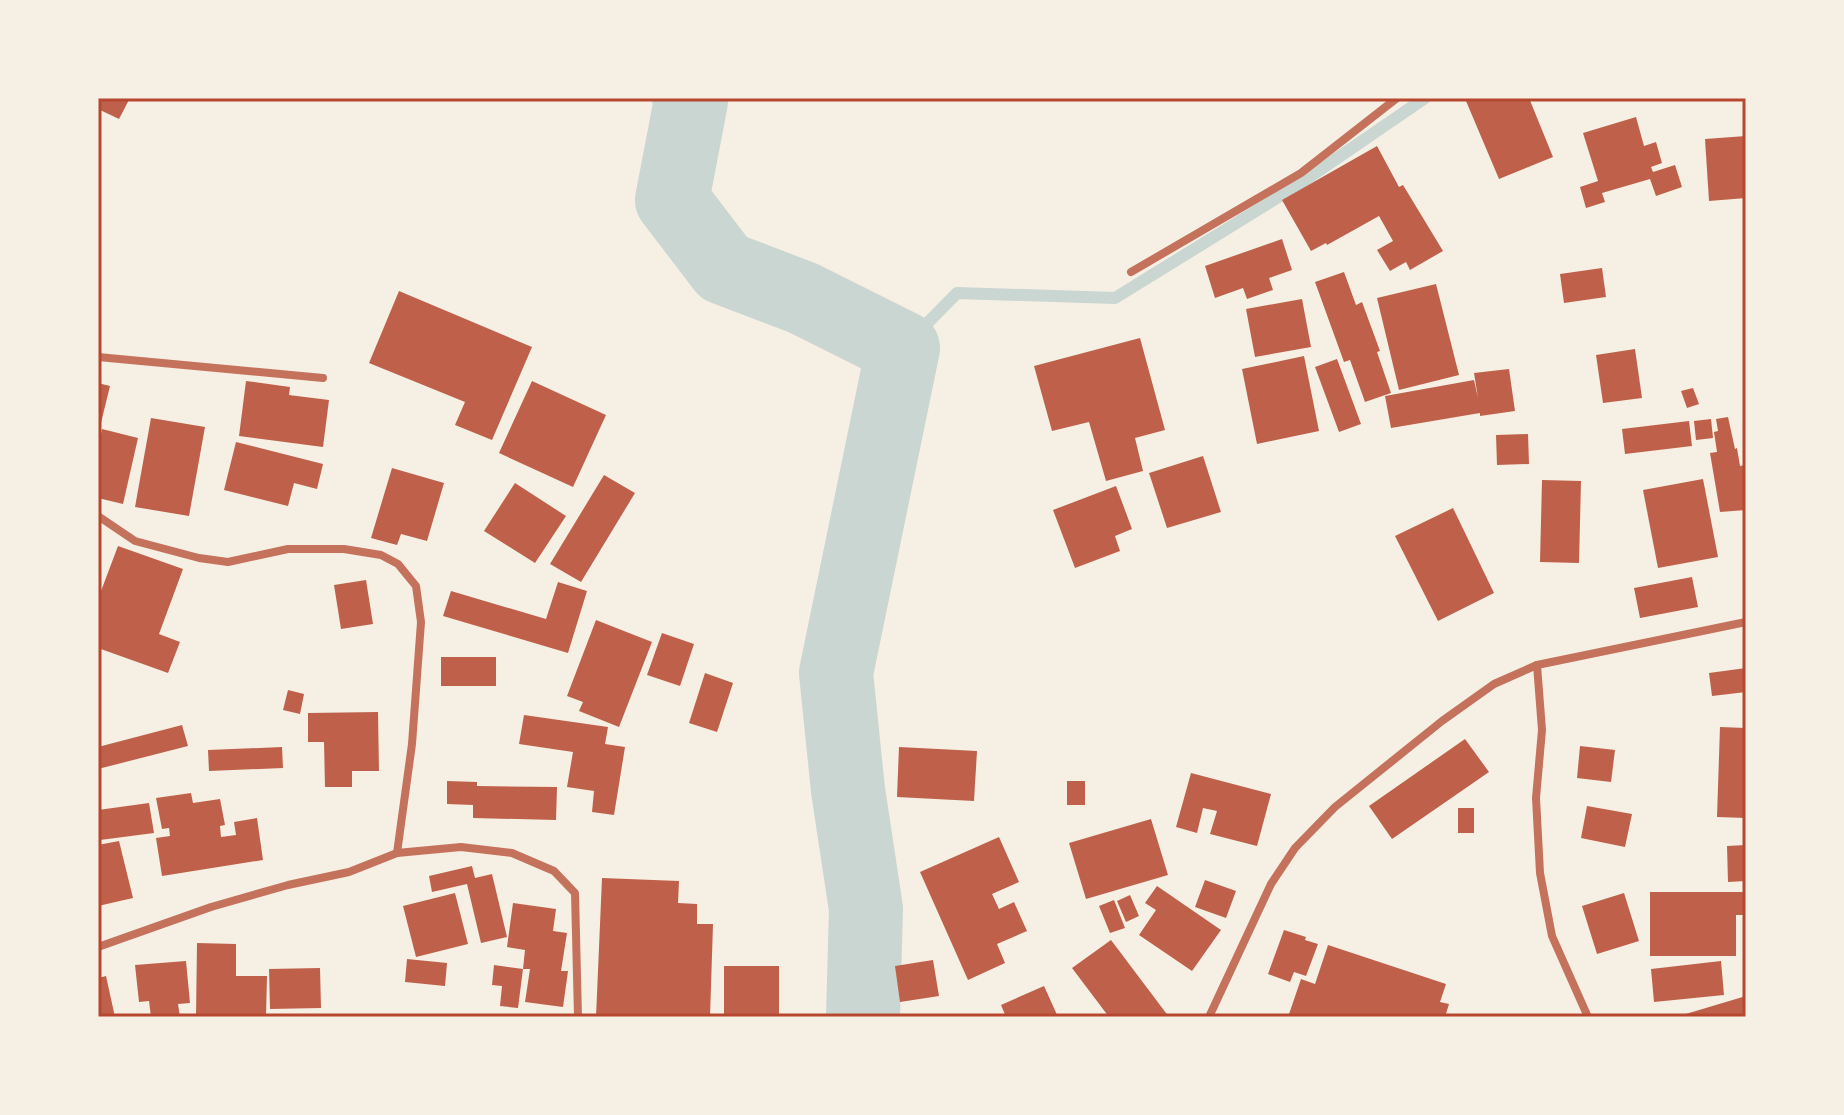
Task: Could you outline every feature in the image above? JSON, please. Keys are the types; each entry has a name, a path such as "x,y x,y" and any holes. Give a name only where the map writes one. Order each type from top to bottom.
{"street":[{"path":"1131,272 1301,173 1397,98"},
{"path":"98,357 323,378"},
{"path":"98,516 135,541 199,558 228,562 288,549 344,549 381,555 398,564 416,586 421,622 412,744 397,853"},
{"path":"1209,1017 1271,884 1295,848 1335,807 1442,721 1494,684 1537,665 1746,622"},
{"path":"1537,665 1542,730 1536,798 1540,873 1552,936 1588,1017"},
{"path":"98,947 211,907 349,872 397,853 461,847 512,853 554,871 575,893 578,1017"}],"building":[{"path":"98,98 130,98 119,119 98,109"},
{"path":"1494,98 1495,101 1529,98 1553,157 1499,179 1466,101"},
{"path":"1636,117 1644,146 1656,142 1662,163 1651,167 1653,172 1675,165 1682,187 1656,196 1650,179 1602,193 1605,202 1586,208 1580,187 1598,181 1583,133"},
{"path":"1746,136 1746,198 1709,201 1705,139"},
{"path":"1377,146 1399,187 1403,185 1443,251 1410,270 1406,262 1390,271 1377,250 1393,241 1379,216 1311,251 1282,200"},
{"path":"1282,239 1292,270 1269,278 1273,290 1247,299 1243,288 1215,298 1205,266"},
{"path":"1602,268 1606,297 1564,303 1560,274"},
{"path":"1344,272 1356,305 1362,302 1391,393 1365,402 1350,360 1344,362 1315,282"},
{"path":"1436,284 1459,375 1399,390 1377,298"},
{"path":"399,291 532,347 492,440 455,425 465,402 369,363"},
{"path":"1302,299 1311,347 1255,357 1246,309"},
{"path":"1140,338 1165,430 1135,438 1143,471 1106,481 1089,422 1052,431 1034,366"},
{"path":"1635,349 1642,398 1603,403 1596,355"},
{"path":"1304,356 1319,431 1257,444 1242,369"},
{"path":"1337,359 1361,424 1339,432 1315,367"},
{"path":"1509,369 1515,411 1480,416 1480,413 1391,428 1385,396 1474,380 1478,398 1474,373"},
{"path":"246,381 290,387 289,395 329,400 323,447 239,436"},
{"path":"532,381 606,415 573,487 499,453"},
{"path":"98,383 110,386 99,431 98,431"},
{"path":"1693,388 1699,404 1687,408 1681,391"},
{"path":"1728,417 1740,466 1746,465 1746,510 1720,512 1710,453 1717,452 1716,419"},
{"path":"151,418 205,427 189,516 135,507"},
{"path":"1711,419 1713,438 1696,440 1694,421"},
{"path":"1689,421 1692,446 1625,454 1622,429"},
{"path":"102,429 138,438 123,504 98,498 98,449"},
{"path":"1528,434 1529,464 1497,465 1496,435"},
{"path":"236,442 323,464 317,489 294,483 288,506 224,490"},
{"path":"1203,456 1221,512 1167,528 1149,473"},
{"path":"392,468 444,483 427,541 401,534 397,545 371,538"},
{"path":"604,475 635,493 581,582 550,564"},
{"path":"1703,479 1718,557 1658,568 1643,490"},
{"path":"1542,480 1581,481 1579,563 1540,562"},
{"path":"515,483 566,516 535,563 484,531"},
{"path":"1116,486 1132,529 1115,536 1120,551 1075,568 1053,510"},
{"path":"1453,508 1494,593 1438,621 1395,536"},
{"path":"118,546 183,569 159,634 180,642 168,673 98,648 98,599"},
{"path":"1692,577 1698,607 1640,618 1634,588"},
{"path":"366,580 373,624 341,629 334,585"},
{"path":"558,582 587,591 568,653 443,616 451,591 546,619"},
{"path":"596,620 652,642 619,727 579,711 583,702 567,696"},
{"path":"662,633 694,644 680,686 647,675"},
{"path":"441,657 496,657 496,686 441,686"},
{"path":"1746,668 1746,692 1712,696 1709,673"},
{"path":"705,673 733,683 717,732 689,723"},
{"path":"288,690 304,694 300,714 283,710"},
{"path":"378,712 379,771 352,771 352,787 325,787 324,742 308,742 308,713"},
{"path":"524,715 608,727 605,744 625,747 614,815 592,812 594,791 567,787 573,752 519,744"},
{"path":"182,725 188,746 98,769 98,747"},
{"path":"1720,727 1746,728 1746,818 1717,817"},
{"path":"1465,739 1489,772 1392,839 1369,806"},
{"path":"1580,746 1615,750 1611,782 1577,778"},
{"path":"282,747 283,768 209,771 208,750"},
{"path":"899,747 977,751 974,801 897,797"},
{"path":"1191,773 1271,794 1257,846 1210,834 1217,811 1203,808 1197,833 1176,827"},
{"path":"447,781 477,782 477,786 557,787 556,820 473,818 473,805 447,804"},
{"path":"1067,781 1085,781 1085,805 1067,805"},
{"path":"191,793 193,803 220,799 225,825 220,826 221,837 236,835 234,822 257,818 263,860 162,876 156,838 170,836 169,828 162,829 156,798"},
{"path":"149,803 154,833 100,840 98,810"},
{"path":"1587,806 1632,814 1625,847 1581,838"},
{"path":"1458,808 1474,808 1474,833 1458,833"},
{"path":"1151,819 1168,875 1086,899 1069,843"},
{"path":"999,837 1019,882 992,894 999,909 1014,902 1027,931 997,944 1005,963 968,980 920,872"},
{"path":"119,841 133,898 98,906 98,845"},
{"path":"1746,845 1746,881 1728,882 1727,846"},
{"path":"472,866 475,878 492,874 507,937 481,943 467,884 432,892 429,876"},
{"path":"602,878 679,881 678,903 697,904 697,924 713,924 710,1017 596,1017"},
{"path":"1205,880 1236,891 1226,918 1195,907"},
{"path":"1157,886 1221,930 1192,971 1139,935 1156,910 1145,903"},
{"path":"1650,892 1746,892 1746,915 1736,915 1736,956 1650,956"},
{"path":"455,893 468,944 416,957 403,906"},
{"path":"1624,893 1639,941 1597,954 1582,906"},
{"path":"1130,895 1139,916 1126,922 1117,901"},
{"path":"1114,900 1125,928 1110,933 1099,906"},
{"path":"513,903 556,909 553,931 567,933 561,971 568,971 563,1007 525,1002 530,969 523,969 525,950 507,947"},
{"path":"1284,930 1318,944 1306,976 1294,972 1290,982 1268,974"},
{"path":"1111,940 1169,1017 1109,1017 1072,968"},
{"path":"197,943 236,944 236,976 267,976 266,1017 196,1017"},
{"path":"1328,945 1446,984 1440,1002 1449,1004 1445,1017 1288,1017 1301,979 1315,984"},
{"path":"407,959 447,963 445,986 405,982"},
{"path":"933,960 939,996 900,1002 895,966"},
{"path":"186,961 190,1003 178,1004 180,1017 151,1017 149,1001 139,1002 135,965"},
{"path":"1721,961 1724,995 1654,1002 1651,969"},
{"path":"494,965 523,969 518,1008 500,1006 502,986 492,985"},
{"path":"724,966 779,966 779,1017 724,1017"},
{"path":"320,968 321,1008 270,1009 269,969"},
{"path":"106,976 115,1017 98,1017 98,978"},
{"path":"1044,986 1058,1017 1006,1017 1001,1005"},
{"path":"1746,996 1746,1017 1679,1016"}],"waterway":[{"path":"689,98 691,101 672,200 724,268 803,298 903,348 836,673 848,790 866,909 863,1017"},
{"path":"903,348 957,293 1115,298 1298,185 1425,98"}]}
